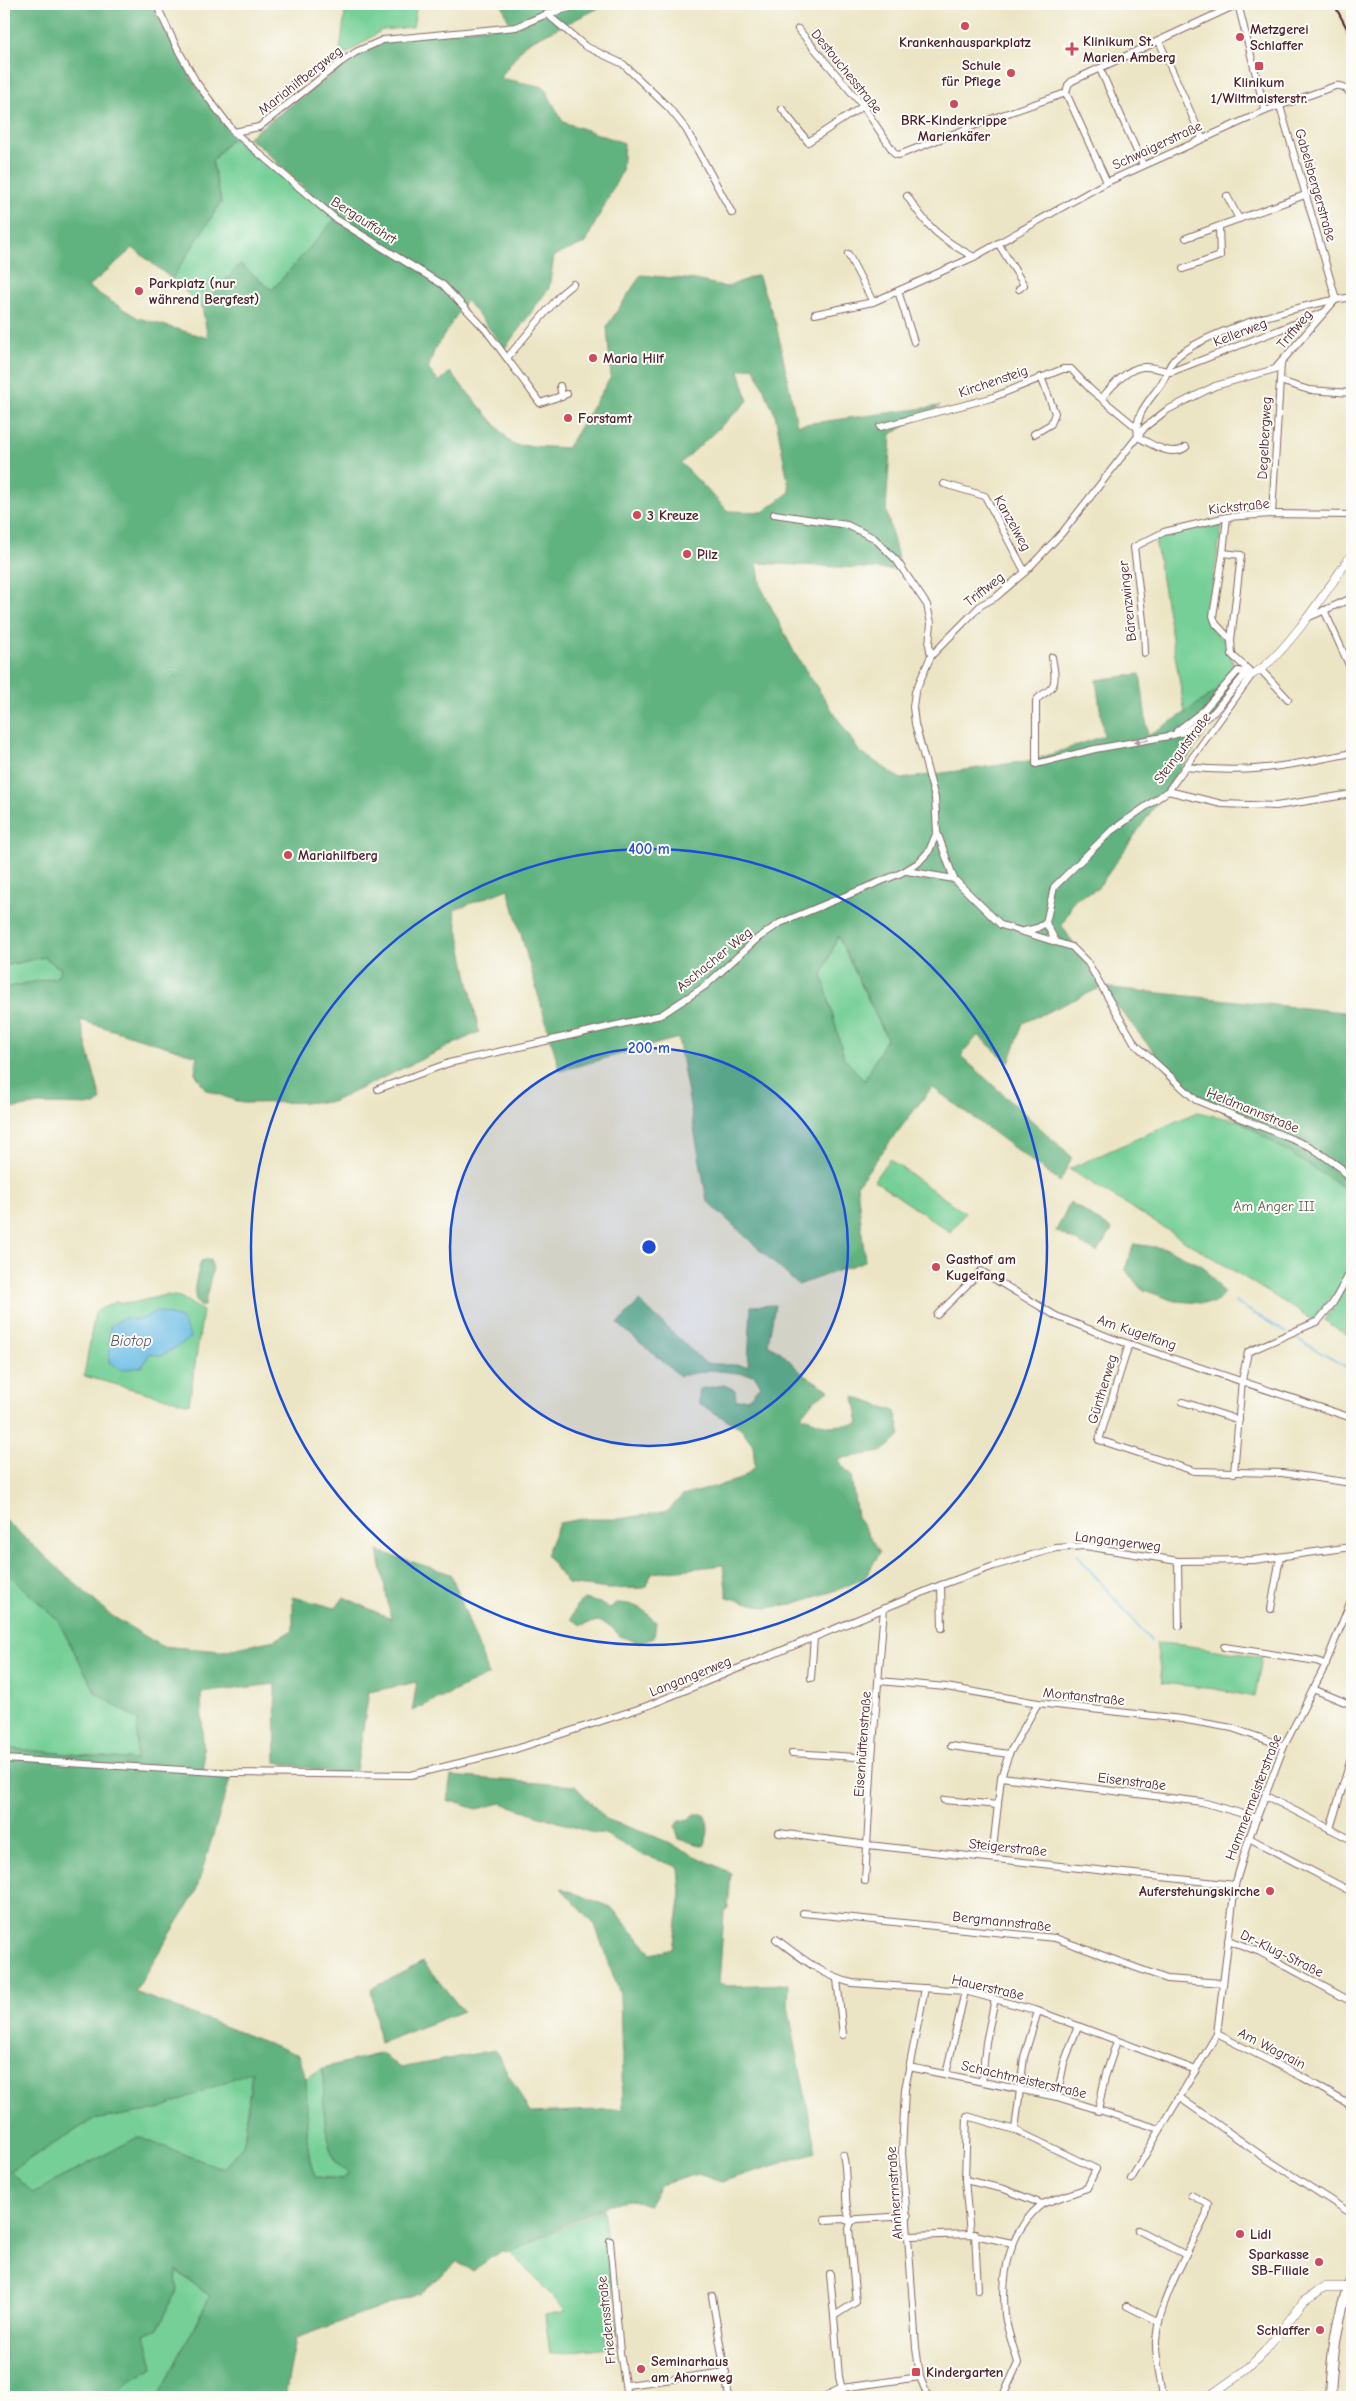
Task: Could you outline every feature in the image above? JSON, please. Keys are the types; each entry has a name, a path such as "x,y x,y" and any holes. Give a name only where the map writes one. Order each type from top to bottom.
{"main road":[{"path":"1330,2397 1332,2359 1350,2283"}],"street":[{"name":"Bergauffahrt","path":"156,4 196,82 234,132 336,219 443,285 468,309 540,403 565,396 560,386"},
{"name":"Mariahilfbergweg","path":"234,132 259,127 341,62 356,52 383,40 516,27 547,14 585,4"},
{"path":"1107,182 1066,93 1068,85 1072,81 1238,4 1265,111"},
{"path":"547,14 585,46 623,64 669,108 686,129 732,212"},
{"name":"Destouchesstraße","path":"798,29 863,106 895,154 899,155 998,116 1066,93"},
{"path":"1159,41 1202,138"},
{"path":"1100,69 1144,165"},
{"name":"Schwaigerstraße","path":"815,314 873,302 974,257 1107,182 1265,111 1340,85 1348,89 1352,97"},
{"path":"782,109 808,142 863,106"},
{"name":"Gabelsbergerstraße","path":"1280,106 1336,299"},
{"path":"1186,238 1305,195"},
{"path":"906,196 925,222 942,239 974,257"},
{"path":"1227,196 1239,219"},
{"path":"1183,269 1220,256 1218,227"},
{"path":"998,243 1024,284 1020,289"},
{"path":"848,254 873,302"},
{"path":"507,358 562,293 573,284"},
{"path":"898,291 914,342"},
{"path":"1186,447 1176,452 1157,447 1138,437 1136,427 1147,400 1162,384 1166,371 1179,354 1214,336 1246,323 1352,296"},
{"name":"Triftweg","path":"937,832 935,798 915,724 913,707 915,692 931,656 981,605 996,597 1025,572 1062,533 1145,427 1167,410 1215,386 1275,369 1336,299"},
{"name":"Kellerweg","path":"1166,371 1171,372 1323,313"},
{"name":"Degelbergweg","path":"1272,514 1281,363"},
{"path":"1102,398 1117,382 1136,368 1151,367 1166,371"},
{"name":"Kirchensteig","path":"880,427 991,398 1063,369 1072,369 1136,427"},
{"path":"1034,434 1051,424 1055,413 1041,378"},
{"path":"1280,381 1309,390 1352,393"},
{"name":"Kanzelweg","path":"944,484 985,496 1025,572"},
{"path":"774,514 847,525 874,538 897,561 926,605 931,623 929,645 931,656"},
{"name":"Kickstraße","path":"1134,547 1164,532 1226,517 1272,514 1352,515"},
{"path":"1226,517 1223,553 1213,616 1216,624 1231,640"},
{"name":"Bärenzwinger","path":"1134,547 1144,629 1144,653"},
{"path":"1223,553 1241,555 1231,640 1232,655 1257,672 1288,699"},
{"name":"Steingutstraße","path":"1046,922 1054,887 1111,831 1168,791 1257,672 1306,618 1352,554"},
{"name":"Steingutstraße","path":"1306,618 1352,598"},
{"path":"1324,610 1350,667 1352,667"},
{"name":"Steingutstraße","path":"1052,657 1054,681 1051,688 1040,695 1036,701 1036,764 1095,749 1169,736 1186,731 1214,712 1243,677 1257,672"},
{"path":"1186,767 1218,771 1275,769 1352,753"},
{"path":"1168,791 1222,804 1276,806 1352,794"},
{"path":"907,871 954,879 937,832"},
{"name":"Aschacher Weg","path":"378,1090 449,1064 662,1015 705,986 758,938 780,923 907,871 918,863 929,850 937,832"},
{"name":"Heldmannstraße","path":"954,879 1000,925 1072,947 1088,963 1136,1044 1196,1100 1311,1147 1341,1168 1352,1182"},
{"path":"1023,932 1037,928 1046,922 1056,942"},
{"path":"1352,1269 1333,1303 1318,1321 1248,1352 1242,1380 1234,1472 1282,1473 1352,1483"},
{"name":"Am Kugelfang","path":"937,1315 980,1271 1056,1316 1129,1344 1352,1418"},
{"name":"Güntherweg","path":"1129,1344 1099,1440 1194,1470 1234,1472"},
{"path":"1183,1402 1239,1420"},
{"name":"Langangerweg","path":"4,1758 241,1774 411,1775 516,1749 573,1732 647,1706 941,1585 994,1566 1056,1548 1085,1546 1178,1561 1254,1560 1352,1547"},
{"path":"1270,1609 1280,1557"},
{"name":"Langangerweg","path":"1178,1561 1179,1626"},
{"path":"941,1585 942,1628"},
{"name":"Hammermeisterstraße","path":"1217,2034 1235,1885 1249,1838 1284,1746 1326,1665 1352,1598"},
{"name":"Eisenhüttenstraße","path":"866,1881 872,1758 884,1608"},
{"path":"811,1678 814,1637"},
{"path":"1224,1647 1317,1661 1326,1665"},
{"name":"Montanstraße","path":"879,1681 946,1687 1038,1703 1181,1719 1232,1728 1284,1746"},
{"path":"1313,1689 1352,1705"},
{"path":"992,1858 1001,1777 1009,1754 1038,1703"},
{"path":"951,1746 1009,1754"},
{"path":"792,1753 872,1758"},
{"path":"1330,1829 1352,1755"},
{"name":"Eisenstraße","path":"1001,1777 1202,1802 1257,1818"},
{"path":"1266,1796 1352,1840"},
{"path":"944,1800 998,1805"},
{"name":"Steigerstraße","path":"780,1833 868,1845 1235,1885"},
{"path":"1249,1838 1352,1892"},
{"name":"Bergmannstraße","path":"803,1912 1055,1938 1167,1978 1223,1983"},
{"name":"Hauerstraße","path":"776,1939 819,1970 837,1980 852,1983 964,1991 1038,2011 1196,2070"},
{"name":"Dr.-Klug-Straße","path":"1228,1940 1260,1952 1352,2002"},
{"path":"837,1980 843,2035"},
{"name":"Ahnherrnstraße","path":"925,1988 905,2089 902,2153 910,2236 916,2347 920,2377 928,2397"},
{"path":"946,2074 964,1991"},
{"path":"982,2081 986,2042 994,1999"},
{"path":"1015,2130 1024,2057 1038,2011"},
{"path":"1057,2097 1064,2063 1078,2026"},
{"name":"Am Wagrain","path":"1130,2179 1217,2034 1302,2077 1352,2106"},
{"path":"1098,2111 1104,2077 1117,2040"},
{"name":"Schachtmeisterstraße","path":"910,2066 1057,2097 1160,2129"},
{"path":"1179,2097 1262,2156 1352,2214"},
{"path":"978,2290 966,2180 967,2116 1015,2130 1096,2169 1087,2188 1042,2204 1029,2214 1012,2243 1004,2279 1005,2317 1018,2364 1004,2394 999,2397"},
{"path":"834,2316 856,2302 849,2229 851,2222 848,2214 847,2168 843,2155"},
{"path":"966,2180 1004,2189 1042,2204"},
{"path":"1163,2397 1156,2342 1159,2322 1186,2255 1206,2216 1208,2204 1191,2194"},
{"path":"825,2220 843,2219 851,2222 857,2219 908,2216"},
{"path":"1138,2230 1186,2255"},
{"path":"910,2236 973,2234 1012,2243"},
{"name":"Friedensstraße","path":"610,2241 620,2352 627,2386 627,2397"},
{"path":"830,2274 839,2377 844,2397"},
{"path":"1208,2397 1246,2370 1266,2351 1304,2301 1325,2287 1350,2283"},
{"path":"712,2296 730,2397"},
{"path":"1126,2306 1159,2322"},
{"path":"627,2386 726,2372"},
{"path":"823,2397 842,2388 920,2377"},
{"path":"960,2397 967,2397"}],"green space":[{"path":"4,4 151,4 192,80 233,137 212,161 221,202 172,279 133,248 88,287 138,318 208,338 202,307 240,264 272,290 335,219 260,146 247,138 380,39 510,25 502,4 607,4 525,44 500,78 544,87 563,122 624,143 622,171 585,243 554,256 549,288 505,348 466,300 434,351 428,369 439,382 450,372 513,445 567,448 611,377 607,326 641,275 696,280 726,287 758,275 776,324 797,425 940,406 891,434 886,510 901,570 757,563 761,587 795,654 859,751 901,779 1035,760 1104,736 1096,680 1140,674 1148,736 1185,713 1237,676 1240,682 1097,889 1074,900 1062,926 1102,987 1023,1023 1009,1063 978,1035 961,1056 1072,1157 1060,1182 932,1087 857,1185 865,1261 798,1285 707,1201 678,1038 560,1071 508,889 454,910 479,1032 332,1102 242,1103 206,1090 195,1073 197,1056 80,1020 101,1100 96,1105 39,1104 4,1110 4,988 57,977 61,969 44,957 4,966","holes":["754,367 775,414 790,492 763,512 728,511 681,463 748,401 739,370","838,936 887,1038 864,1081 844,1058 822,975"]},
{"path":"346,4 417,4 413,27 382,30 339,59"},
{"path":"233,137 336,219 272,290 240,264 202,307 172,279 221,202 212,160"},
{"path":"1222,525 1208,613 1212,631 1226,641 1237,676 1185,713 1155,539 1177,532"},
{"path":"838,936 887,1039 864,1081 844,1058 822,975"},
{"path":"44,957 61,969 57,977 4,988 4,966"},
{"path":"1102,987 1352,1013 1352,1193 1177,1081"},
{"name":"Am Anger III","path":"1197,1112 1316,1138 1352,1185 1352,1266 1344,1281 1313,1320 1069,1169"},
{"path":"889,1159 965,1213 950,1232 874,1180"},
{"path":"1070,1202 1112,1230 1097,1252 1056,1231"},
{"path":"1134,1244 1168,1249 1204,1267 1224,1293 1214,1304 1175,1301 1141,1289 1125,1269"},
{"path":"210,1260 213,1268 204,1306 200,1306 195,1296 195,1284 201,1261"},
{"path":"1352,1276 1352,1338 1324,1320 1333,1309"},
{"path":"166,1295 180,1297 203,1311 189,1404 84,1376 95,1312 115,1302 132,1303"},
{"path":"639,1301 705,1363 748,1366 751,1306 775,1305 768,1344 782,1353 803,1374 829,1390 813,1401 801,1416 829,1426 859,1424 854,1397 895,1411 901,1436 881,1452 837,1459 851,1476 857,1517 880,1552 865,1578 837,1590 792,1604 767,1608 727,1597 723,1565 652,1573 645,1588 609,1589 568,1584 546,1555 559,1523 582,1519 619,1519 668,1511 682,1496 741,1479 755,1467 753,1445 741,1428 699,1404 699,1389 724,1385 735,1390 736,1400 749,1398 761,1385 754,1375 711,1370 680,1376 618,1324"},
{"path":"4,1519 109,1614 161,1646 222,1651 275,1640 293,1630 293,1597 336,1608 344,1597 391,1619 378,1551 451,1574 489,1675 412,1711 417,1682 369,1692 355,1777 276,1762 275,1684 201,1693 204,1771 232,1773 195,1894 135,1992 299,2055 304,2071 306,2088 309,2155 316,2177 342,2179 349,2174 336,2162 328,2139 324,2115 323,2068 381,2053 400,2068 495,2050 530,2113 623,2109 620,1994 595,1925 561,1888 611,1907 652,1954 673,1949 681,1894 679,1867 640,1854 605,1834 589,1832 501,1803 477,1809 447,1800 451,1776 575,1786 606,1819 656,1837 731,1873 728,1909 724,1912 719,1983 728,1986 789,1984 788,2006 816,2152 721,2182 698,2174 660,2185 649,2205 631,2200 620,2201 606,2206 511,2252 501,2251 472,2271 457,2262 421,2293 296,2338 285,2397 158,2397 210,2296 176,2270 177,2289 158,2329 145,2335 153,2367 130,2381 116,2395 118,2397 4,2397 4,1748 136,1760 138,1720 96,1693 57,1619 4,1571","holes":["252,2071 244,2143 224,2169 138,2137 33,2193 10,2171 92,2120 156,2110"]},
{"path":"4,1570 57,1619 96,1693 138,1720 137,1760 4,1748"},
{"path":"584,1599 600,1603 609,1609 616,1603 629,1604 639,1608 656,1622 654,1638 639,1643 620,1636 610,1626 598,1621 581,1625 571,1619 576,1606"},
{"path":"1156,1643 1183,1645 1262,1657 1255,1697 1215,1689 1162,1683"},
{"path":"695,1814 704,1814 708,1826 707,1838 703,1846 679,1839 675,1826 680,1821 689,1819"},
{"path":"423,1962 463,2011 380,2043 371,1989"},
{"path":"323,2068 324,2116 328,2140 335,2161 349,2174 342,2179 316,2177 309,2157 306,2129 306,2078"},
{"path":"252,2070 244,2143 224,2169 138,2137 33,2193 10,2171 92,2120 156,2110"},
{"path":"603,2209 617,2335 605,2336 607,2347 550,2354 545,2315 566,2311 511,2252"},
{"path":"175,2270 210,2296 158,2397 118,2397 116,2395 130,2381 153,2367 145,2335 158,2329 177,2289"}],"water":[{"name":"Biotop","path":"156,1311 181,1318 191,1338 161,1356 150,1353 142,1367 121,1370 109,1362 110,1326 123,1318 140,1320"}],"waterway":[{"path":"1235,1302 1287,1333"},
{"path":"1291,1336 1352,1370"},
{"path":"1076,1554 1151,1641"}],"railway":[{"path":"1334,4 1352,38"},
{"path":"1349,4 1352,10"}],"place":[{"name":"Krankenhausparkplatz","path":"965,26"},
{"name":"Metzgerei Schlaffer","path":"1240,37"},
{"name":"Klinikum St. Marien Amberg","path":"1072,49"},
{"name":"Klinikum 1/Wiltmaisterstr.","path":"1259,66"},
{"name":"Schule für Pflege","path":"1011,73"},
{"name":"BRK-Kinderkrippe Marienkäfer","path":"954,104"},
{"name":"Parkplatz (nur während Bergfest)","path":"139,291"},
{"name":"Maria Hilf","path":"593,358"},
{"name":"Forstamt","path":"568,418"},
{"name":"3 Kreuze","path":"637,515"},
{"name":"Pilz","path":"687,554"},
{"name":"Mariahilfberg","path":"288,855"},
{"name":"Gasthof am Kugelfang","path":"936,1267"},
{"name":"Auferstehungskirche","path":"1270,1891"},
{"name":"Lidl","path":"1240,2234"},
{"name":"Sparkasse SB-Filiale","path":"1319,2262"},
{"name":"Schlaffer","path":"1320,2330"},
{"name":"Seminarhaus am Ahornweg","path":"641,2369"},
{"name":"Kindergarten","path":"916,2372"}]}
